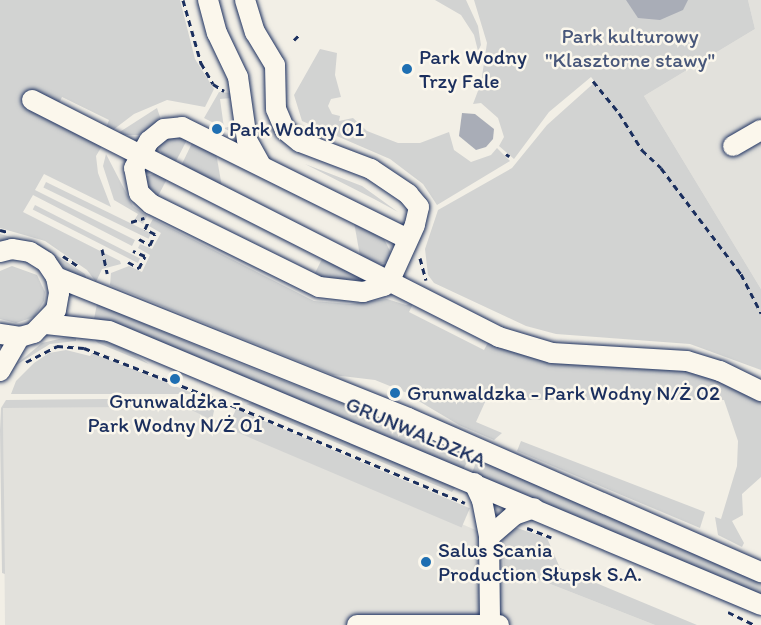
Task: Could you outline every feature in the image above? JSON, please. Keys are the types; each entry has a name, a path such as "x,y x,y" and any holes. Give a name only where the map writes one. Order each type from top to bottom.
{"street":[{"path":"208,0 217,33 238,77 247,140 261,165"},
{"path":"245,0 255,32 275,65 276,109 283,127 300,142 359,163 408,194 419,212 414,245 384,286 363,292 319,287 145,199 134,180 140,156 153,136 176,126 261,165 414,245"},
{"path":"32,100 500,337 529,348 568,354 687,361 710,367 761,391"},
{"path":"733,146 761,130"},
{"path":"0,252 12,249 30,252 45,262 56,277 59,293 56,310 46,324 20,337 0,371"},
{"name":"GRUNWALDZKA","path":"56,277 418,423 761,572"},
{"name":"GRUNWALDZKA","path":"46,324 109,331 761,605"},
{"path":"0,334 20,337"},
{"path":"357,625 493,625 489,537 482,500 474,483"},
{"path":"489,537 514,515 534,508"}],"path":[{"path":"183,0 193,45 208,76 218,89 232,91"},
{"path":"593,81 619,113 642,150 661,168 741,274 761,313"},
{"path":"139,239 150,245 155,234 145,229"},
{"path":"414,245 422,274 432,285"},
{"path":"102,249 107,273"},
{"path":"128,262 139,268 145,256 134,251"},
{"path":"20,368 49,349 64,345 84,348 238,408 470,506"},
{"path":"525,527 547,536"},
{"path":"743,619 755,625"}],"shaded area":[{"path":"626,0 688,0 683,10 660,20 638,18"},
{"path":"748,0 761,0 761,289 644,96 755,29"},
{"path":"462,113 475,114 494,129 493,139 486,147 476,150 459,136"},
{"path":"186,407 504,542 504,566 655,625 5,625 3,408"}],"green space":[{"path":"0,0 180,0 195,59 214,89 205,107 167,100 134,114 109,133 105,131 109,120 62,97 57,107 102,146 96,156 98,173 111,207 44,174 35,190 135,240 132,246 33,195 23,212 120,261 121,264 102,269 96,282 87,270 45,241 0,228"},
{"path":"435,0 466,0 478,26 481,45 478,51 474,35 461,15"},
{"name":"Park kulturowy \"Klasztorne stawy\"","path":"474,0 748,0 755,29 644,96 761,289 761,370 690,344 556,334 526,326 434,283 428,275 425,249 438,210 512,168 547,125 595,82 591,77 549,112 514,159 499,146 504,137 498,118 481,103 473,104 481,83 487,43"},
{"path":"320,49 337,53 335,75 341,97 331,99 328,106 332,114 340,116 339,121 353,118 367,131 398,143 420,143 449,132 454,150 471,162 491,155 497,148 510,161 437,205 423,184 390,159 302,121 294,95"},
{"path":"219,92 232,93 232,98 220,99 224,128 236,125 237,135 204,118"},
{"path":"157,108 161,120 139,135 115,135"},
{"path":"174,136 188,138 175,163 162,156 159,147 161,141"},
{"path":"193,141 216,153 222,187 181,166"},
{"path":"106,154 133,206 147,216 143,224 135,219 138,214 114,200 103,166"},
{"path":"305,164 362,186 398,212 376,200"},
{"path":"156,173 167,179 157,198 146,186 145,177"},
{"path":"46,182 151,233 149,239 43,187"},
{"path":"35,205 140,259 138,263 33,209"},
{"path":"153,219 314,301 350,304 387,299 406,305 414,302 409,312 484,350 490,339 682,369 710,376 749,394 761,401 761,477 742,494 743,515 732,521 744,543 742,547 718,535 715,517 721,519 737,466 738,441 724,400 486,400 476,422 502,433 494,440 459,425 417,400 417,397 375,380 333,375 110,285 111,273 129,266 142,272 150,255 138,248 140,244 152,249 161,233 149,226"},
{"path":"354,222 384,239 391,253 387,262 379,264 360,256"},
{"path":"0,234 39,244 85,274 87,281 70,273 39,245 0,241"},
{"path":"323,257 359,277 359,280 313,277"},
{"path":"12,266 37,275 45,292 44,301 34,317 16,323 0,319 0,271"},
{"path":"97,304 231,360 471,454 463,470 212,364 94,319"},
{"path":"76,335 76,341 50,344 13,367 42,343"},
{"path":"93,338 125,348 149,364 98,343"},
{"path":"66,350 90,356 92,353 195,394 11,394 16,381 34,363 49,353"},
{"path":"205,398 216,402 212,420 185,407 3,408 5,574 2,573 0,430 1,408 6,400"},
{"path":"254,402 457,485 452,492 246,404"},
{"path":"236,409 470,508 462,528 228,428"},
{"path":"521,441 705,512 700,528 517,451"},
{"path":"478,457 738,569 761,582 761,596 472,473"},
{"path":"511,526 547,538 560,568 697,625 655,625 504,566 502,541"}],"place":[{"name":"Park Wodny Trzy Fale","path":"407,69"},
{"name":"Park Wodny 01","path":"217,129"},
{"name":"Grunwaldzka - Park Wodny N/Ż 01","path":"175,379"},
{"name":"Grunwaldzka - Park Wodny N/Ż 02","path":"395,393"},
{"name":"Salus Scania Production Słupsk S.A.","path":"426,562"}]}
